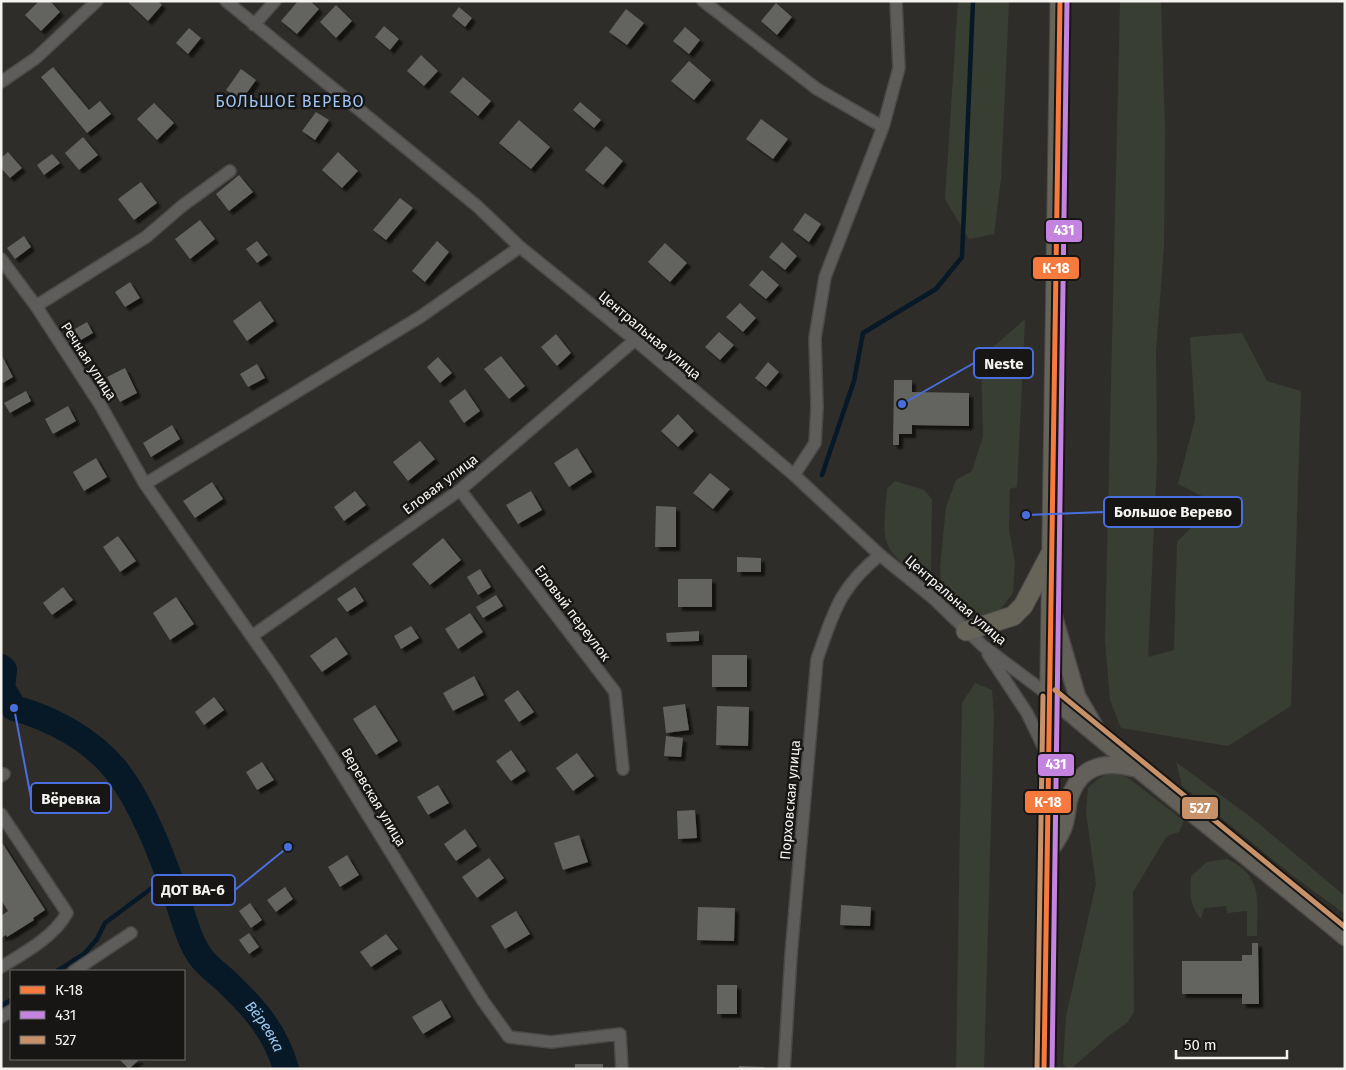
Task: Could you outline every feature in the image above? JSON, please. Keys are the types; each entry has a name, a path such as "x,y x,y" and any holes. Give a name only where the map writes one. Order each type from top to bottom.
{"main road":[{"path":"1044,1069 1060,1"},
{"path":"966,631 1013,616 1023,606 1053,549"}],"street":[{"path":"1,82 36,58 97,1"},
{"name":"Центральная улица","path":"226,1 477,206 520,247 635,340 794,475 880,555 933,598 983,646 1050,696"},
{"path":"254,25 275,1"},
{"path":"704,1 817,89 883,127"},
{"path":"794,475 815,443 817,407 815,338 825,277 883,127 898,68 896,1"},
{"path":"36,306 146,237 182,206 230,171"},
{"path":"145,484 420,317 520,247"},
{"name":"Речная улица","path":"1,258 36,306 101,406 145,484"},
{"name":"Еловая улица","path":"252,636 460,490 635,340"},
{"name":"Веревская улица","path":"145,484 252,636 328,750 483,1001 509,1037 551,1042 620,1034 622,1069"},
{"name":"Еловый переулок","path":"460,490 615,692 623,768"},
{"name":"Порховская улица","path":"784,1069 791,955 817,658 833,613 847,586 861,570 880,555"},
{"path":"1052,611 1077,696 1084,711 1108,745"},
{"path":"983,646 1027,713 1049,758"},
{"path":"1050,696 1135,768 1249,857 1345,937"},
{"path":"1046,856 1064,826 1069,800 1078,780 1091,769 1102,765 1115,763 1135,768"},
{"path":"1,814 67,913 62,922 31,948 1,967"},
{"path":"76,970 132,933"}],"green space":[{"path":"958,1 1009,1 1001,178 994,234 969,239 945,199"},
{"path":"1120,1 1161,1 1165,128 1164,247 1156,351 1157,462 1148,657 1174,650 1177,542 1201,518 1202,496 1178,484 1195,419 1190,337 1242,333 1267,381 1301,391 1291,706 1228,746 1121,728 1110,700 1105,640"},
{"path":"1025,319 1017,487 1010,489 1009,529 1015,563 1013,593 1000,610 978,618 954,614 942,600 940,567 946,507 956,480 972,471 983,436 981,358"},
{"path":"895,481 924,490 932,499 931,573 926,579 920,578 906,567 890,549 886,540 887,489"},
{"path":"975,683 992,690 994,715 984,1069 956,1069 962,703"},
{"path":"1176,762 1252,818 1345,896 1345,914 1293,876 1182,786"},
{"path":"1112,772 1127,777 1184,821 1179,832 1167,836 1133,892 1134,1012 1127,1023 1111,1034 1072,1068 1066,1067 1063,1064 1066,1016 1096,884 1086,812 1088,788 1099,778"},
{"path":"1227,859 1247,873 1253,882 1257,901 1257,936 1247,936 1247,911 1227,913 1226,906 1204,908 1201,919 1192,904 1191,876 1207,862"}],"building":[{"path":"39,1 50,1 60,12 41,31 25,15"},
{"path":"131,1 158,1 162,5 148,21 129,3"},
{"path":"298,1 310,1 319,9 297,34 281,21"},
{"path":"776,3 792,17 777,35 761,21"},
{"path":"336,5 352,21 336,38 320,22"},
{"path":"459,7 472,18 465,27 452,16"},
{"path":"626,9 644,23 627,45 609,32"},
{"path":"384,26 399,39 390,50 375,37"},
{"path":"685,27 700,40 689,54 673,41"},
{"path":"189,28 201,38 188,54 176,43"},
{"path":"421,55 438,71 424,86 407,71"},
{"path":"689,61 711,80 694,100 671,81"},
{"path":"53,67 89,110 100,101 111,114 87,133 41,77"},
{"path":"241,69 256,80 241,101 226,90"},
{"path":"463,77 491,101 478,116 450,92"},
{"path":"580,102 601,120 594,128 573,110"},
{"path":"154,103 174,123 157,140 137,119"},
{"path":"316,112 329,120 315,140 302,131"},
{"path":"761,119 788,139 773,159 746,139"},
{"path":"519,120 550,147 531,169 499,143"},
{"path":"83,137 98,155 79,170 65,153"},
{"path":"606,146 623,161 603,185 585,170"},
{"path":"8,152 22,168 10,178 1,168 1,158"},
{"path":"338,152 358,171 342,188 322,170"},
{"path":"52,154 60,163 44,175 37,165"},
{"path":"239,175 253,192 229,211 216,194"},
{"path":"141,182 157,203 134,220 118,199"},
{"path":"400,198 413,208 386,240 373,230"},
{"path":"805,213 821,224 809,242 793,230"},
{"path":"200,220 215,239 190,259 175,239"},
{"path":"24,236 31,247 15,259 7,248"},
{"path":"257,241 268,255 257,263 246,249"},
{"path":"437,241 449,252 425,282 412,271"},
{"path":"782,242 797,256 785,270 769,257"},
{"path":"665,243 687,263 670,282 648,262"},
{"path":"762,270 779,285 766,299 749,285"},
{"path":"130,282 140,298 125,307 115,292"},
{"path":"260,301 274,321 247,341 233,321"},
{"path":"740,303 756,318 743,332 726,317"},
{"path":"87,322 93,333 72,345 66,334"},
{"path":"719,332 734,345 720,360 705,347"},
{"path":"556,334 571,353 557,366 541,347"},
{"path":"1,354 13,377 1,384"},
{"path":"501,356 525,386 509,399 484,369"},
{"path":"438,357 452,373 440,383 427,367"},
{"path":"768,362 779,372 766,387 755,378"},
{"path":"257,364 265,378 248,387 240,374"},
{"path":"125,368 137,393 120,402 107,377"},
{"path":"894,380 912,380 912,392 969,393 969,426 912,425 912,434 899,434 899,445 893,445"},
{"path":"465,389 480,411 464,423 449,401"},
{"path":"26,391 31,401 10,413 4,403"},
{"path":"68,406 76,421 53,434 45,419"},
{"path":"678,414 694,431 678,447 661,431"},
{"path":"172,425 180,439 151,457 143,443"},
{"path":"420,441 435,459 408,481 393,462"},
{"path":"577,448 592,472 569,487 554,463"},
{"path":"96,458 107,477 84,491 73,472"},
{"path":"710,473 730,489 713,509 693,493"},
{"path":"212,482 223,499 195,518 183,501"},
{"path":"355,491 366,505 344,521 334,507"},
{"path":"531,491 542,510 518,524 506,505"},
{"path":"656,506 676,507 676,547 655,547"},
{"path":"118,536 136,561 120,572 103,547"},
{"path":"443,538 461,560 430,585 412,564"},
{"path":"737,557 761,558 761,572 737,572"},
{"path":"480,569 491,587 478,595 467,577"},
{"path":"678,579 712,579 712,607 678,607"},
{"path":"63,587 73,600 52,615 43,603"},
{"path":"355,587 364,601 347,612 337,599"},
{"path":"496,595 503,606 483,618 476,607"},
{"path":"176,597 194,624 170,640 153,613"},
{"path":"470,613 483,632 458,649 445,629"},
{"path":"411,626 419,638 401,649 394,636"},
{"path":"699,631 699,641 667,642 666,633"},
{"path":"336,637 348,654 322,672 310,656"},
{"path":"712,655 747,655 747,687 712,687"},
{"path":"474,676 484,695 453,711 443,693"},
{"path":"518,690 534,712 519,722 504,700"},
{"path":"214,697 224,710 204,725 195,712"},
{"path":"685,704 689,730 666,733 663,707"},
{"path":"375,705 398,741 376,755 353,719"},
{"path":"717,706 749,707 748,746 716,745"},
{"path":"666,736 683,738 681,757 664,756"},
{"path":"511,750 526,771 511,781 496,761"},
{"path":"577,753 594,776 573,791 556,768"},
{"path":"262,762 274,780 257,790 246,772"},
{"path":"438,785 449,803 428,815 417,797"},
{"path":"695,810 697,838 678,839 677,811"},
{"path":"465,829 477,846 456,861 444,844"},
{"path":"579,835 588,862 563,870 554,843"},
{"path":"1,841 45,910 33,918 34,920 7,937 6,935 1,938 1,916 8,911 1,900"},
{"path":"347,855 359,875 340,887 328,867"},
{"path":"489,858 504,878 477,898 462,877"},
{"path":"285,887 293,899 276,912 267,900"},
{"path":"250,903 262,920 251,928 239,911"},
{"path":"841,905 871,907 870,926 840,925"},
{"path":"698,907 735,908 734,941 697,940"},
{"path":"516,911 530,934 505,949 491,926"},
{"path":"249,933 259,947 249,954 239,940"},
{"path":"386,934 398,949 371,967 360,952"},
{"path":"1252,943 1258,943 1259,1004 1242,1004 1242,994 1182,994 1182,961 1242,961 1242,955 1252,955"},
{"path":"717,985 737,985 737,1014 717,1014"},
{"path":"441,1000 451,1017 423,1034 412,1017"},
{"path":"120,1060 139,1060 129,1069"},
{"path":"575,1064 603,1064 603,1069 575,1069"},
{"path":"739,1066 764,1067 764,1069 739,1069"}],"waterway":[{"path":"822,475 854,381 863,333 936,289 962,257 973,1"},
{"name":"Вёревка","path":"1,667 4,670 2,688 14,708 28,712 70,731 95,749 116,770 134,798 157,846 188,933 196,949 205,963 225,980 262,1020 276,1042 286,1069"},
{"path":"59,970 84,954 97,939 105,923 168,876"},
{"path":"1,1006 10,1001"}],"transit line":[{"name":"К-18","path":"1044,1069 1060,1"},
{"name":"431","path":"1052,1069 1067,1"},
{"name":"527","path":"1055,690 1345,927"},
{"name":"527","path":"1037,1069 1043,696"}],"place":[{"name":"Neste","path":"902,404"},
{"name":"Большое Верево","path":"1026,515"},
{"name":"Вёревка","path":"14,708"},
{"name":"ДОТ ВА-6","path":"288,847"}],"district":[{"name":"БОЛЬШОЕ ВЕРЕВО","path":"290,101"}]}
